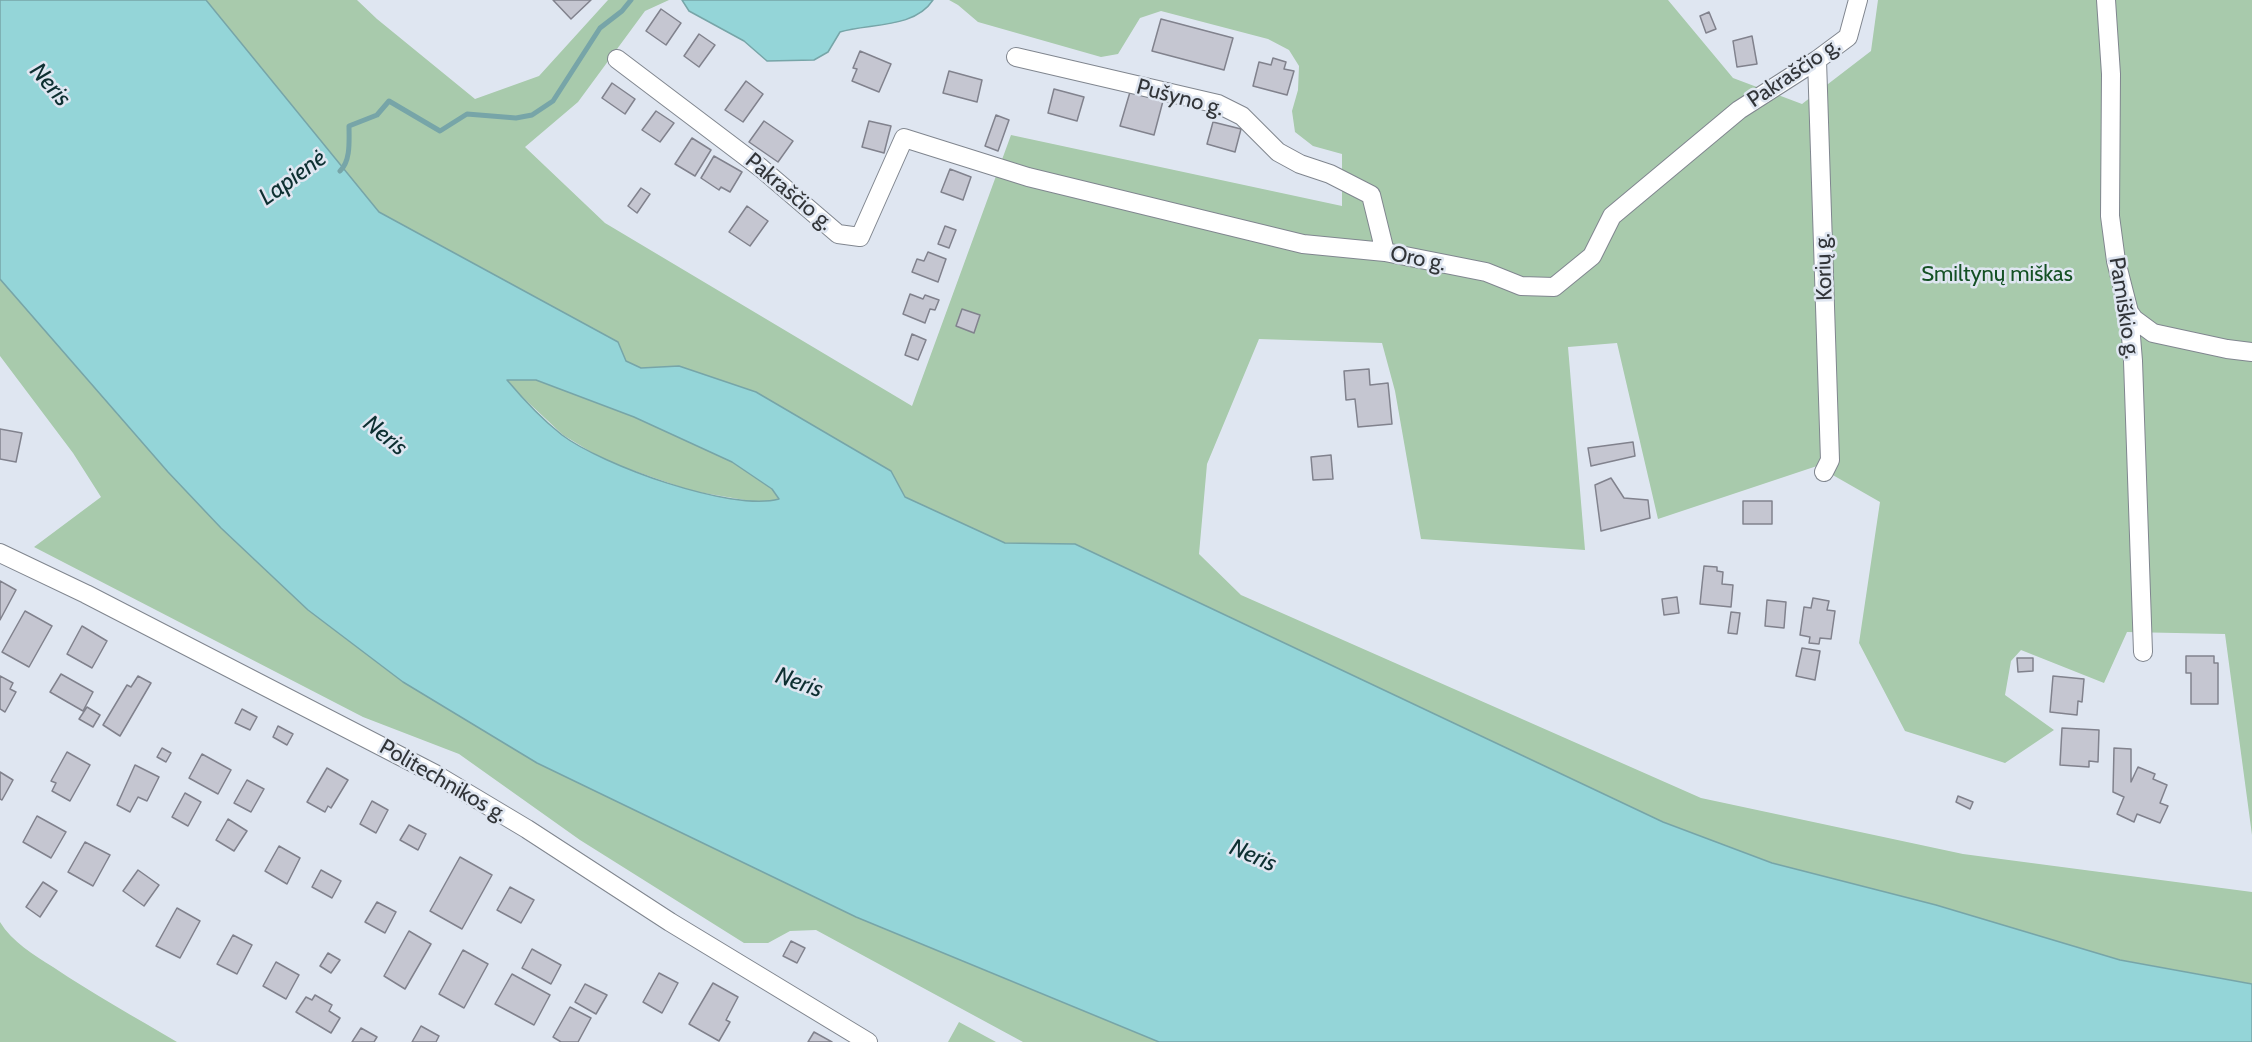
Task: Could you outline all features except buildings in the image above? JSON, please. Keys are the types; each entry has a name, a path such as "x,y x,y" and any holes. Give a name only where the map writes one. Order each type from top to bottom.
{"street":[{"name":"Pakraščio g.","path":"1739,110 1817,60 1848,37 1858,0"},
{"name":"Pamiškio g.","path":"2106,0 2111,74 2110,216 2116,261 2128,312 2133,361 2144,652"},
{"name":"Pušyno g.","path":"1016,57 1218,104 1242,116 1278,152 1300,164 1330,174 1371,195 1385,252"},
{"name":"Pakraščio g.","path":"617,59 761,168 838,234 860,237 904,138 1028,177"},
{"name":"Korių g.","path":"1817,60 1830,460 1824,472"},
{"name":"Oro g.","path":"1028,177 1303,244 1385,252 1486,272 1521,286 1554,287 1592,255 1612,216 1739,110"},
{"path":"2128,312 2134,320 2153,333 2252,352"},
{"name":"Politechnikos g.","path":"0,553 86,594 435,774 527,829 670,922 868,1042"}],"green space":[{"name":"Smiltynų miškas","path":"206,0 357,0 475,99 539,76 608,0 669,0 645,11 578,102 525,147 605,223 912,406 1011,135 1342,206 1342,154 1313,146 1295,132 1292,111 1298,90 1299,66 1289,50 1268,39 1161,11 1140,18 1118,54 1101,57 978,22 949,0 1668,0 1733,78 1802,104 1871,51 1878,0 2252,0 2252,835 2225,634 2127,632 2104,683 2021,650 2011,661 2005,695 2054,730 2005,763 1905,731 1859,643 1880,502 1817,466 1658,519 1617,343 1568,347 1585,550 1421,539 1395,391 1382,343 1259,339 1207,464 1199,554 1241,595 1701,798 1963,854 2252,892 2252,984 2120,960 1936,905 1772,863 1663,822 1075,544 1005,543 905,497 891,471 679,366 641,368 625,361 618,342 379,212"},
{"path":"0,279 168,472 221,528 308,610 403,682 537,763 856,917 1159,1042 1023,1042 816,930 790,931 768,943 744,943 580,840 459,754 363,717 34,547 101,497 73,453 0,356"},
{"path":"507,379 536,380 634,417 732,462 772,489 779,500 762,503 692,491 606,461 563,435 516,391"},
{"path":"0,922 17,942 31,953 83,987 177,1042 0,1042"},
{"path":"959,1022 996,1042 948,1042"}],"water":[{"name":"Neris","path":"0,0 206,0 379,212 618,342 626,361 641,368 679,366 756,392 891,471 905,497 1005,543 1075,544 1663,822 1772,863 1936,905 2120,960 2252,984 2252,1042 1159,1042 856,917 537,763 403,682 308,610 221,528 168,472 0,279","holes":["507,380 536,380 634,417 732,462 772,489 779,499 758,501 730,499 700,492 636,472 581,447 548,423"]},
{"path":"682,0 933,0 915,16 890,24 840,32 828,52 814,60 767,61 744,41 689,11"}],"waterway":[{"name":"Lapienė","path":"340,171 348,156 349,126 377,115 389,101 440,131 467,114 516,118 532,115 553,101 600,28 622,11 631,0"}]}
